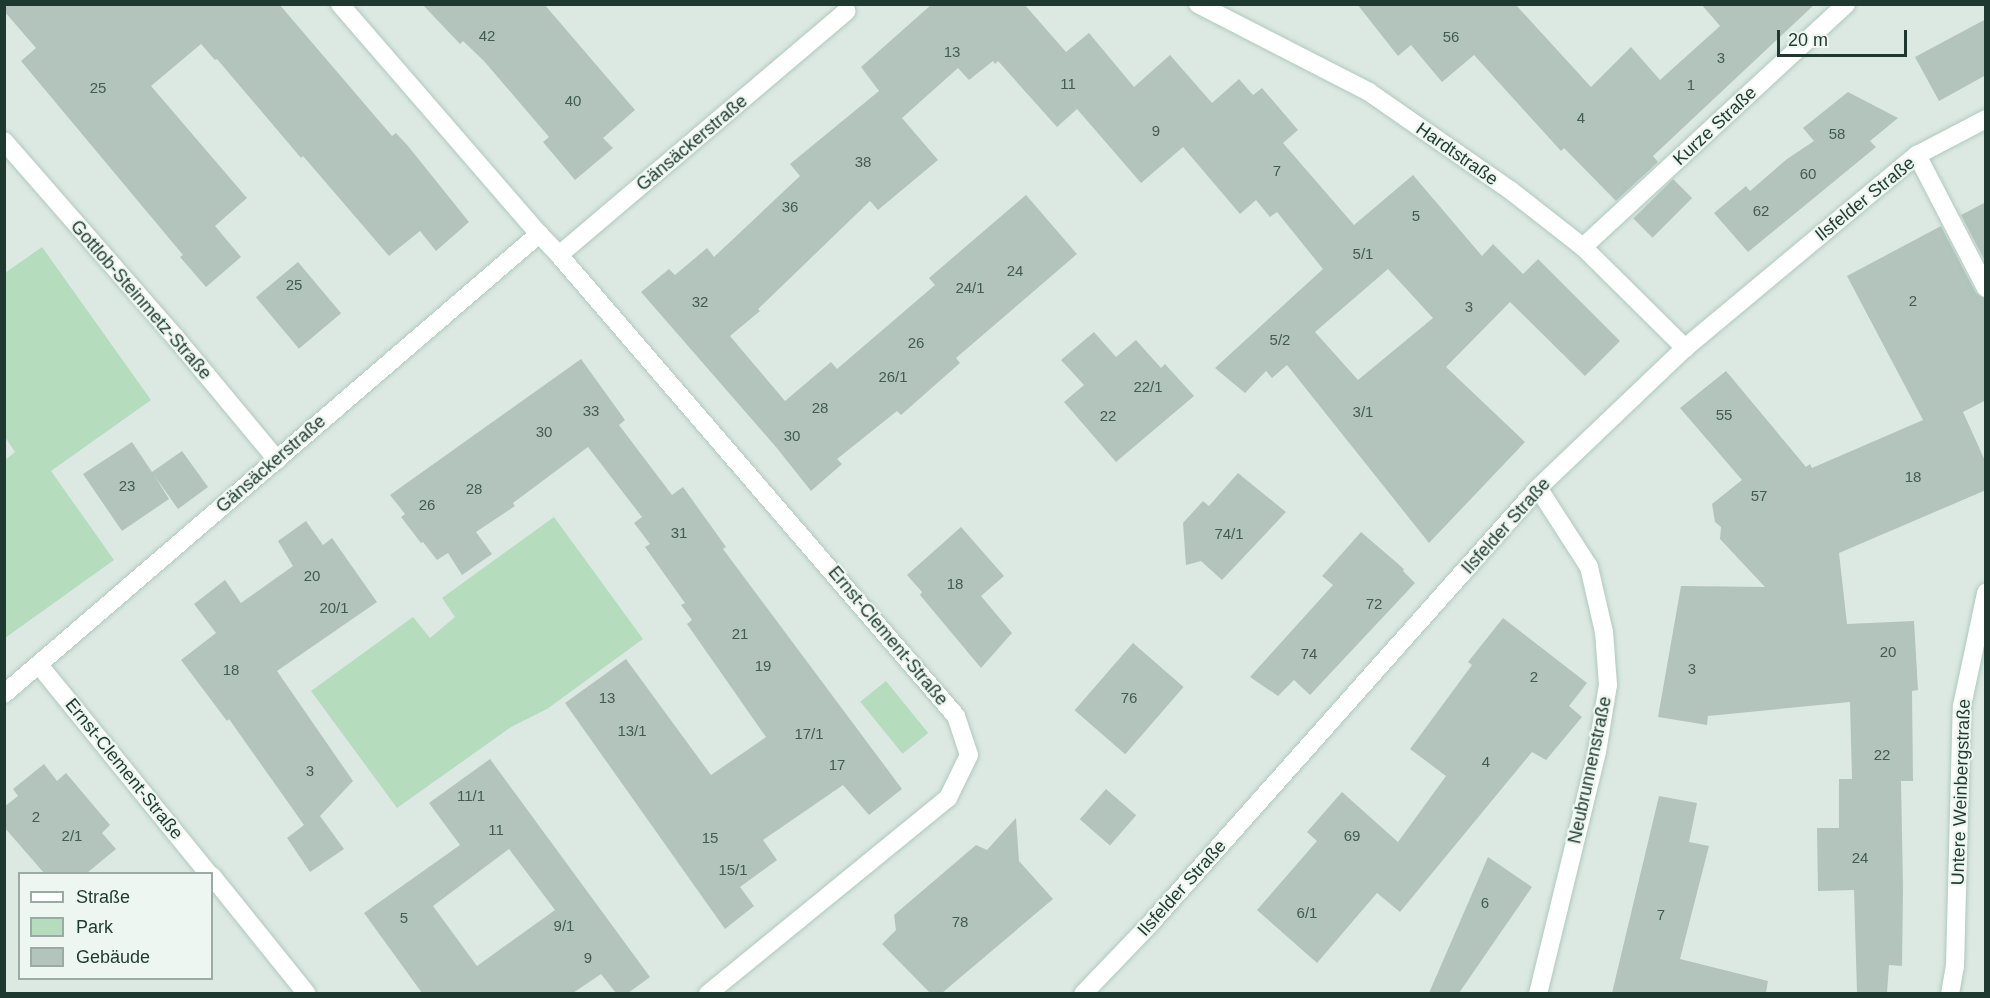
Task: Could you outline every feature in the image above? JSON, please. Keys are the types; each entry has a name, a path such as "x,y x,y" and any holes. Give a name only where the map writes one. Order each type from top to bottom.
{"street":[{"path":"340,4 559,255"},
{"name":"Hardtstraße","path":"1198,4 1369,92 1510,190 1583,247 1685,348"},
{"name":"Kurze Straße","path":"1583,247 1846,4"},
{"name":"Gänsäckerstraße","path":"559,255 847,11"},
{"name":"Ilsfelder Straße","path":"1083,993 1151,923 1538,488 1685,348 1917,155 1986,119"},
{"name":"Gottlob-Steinmetz-Straße","path":"4,141 175,337 277,460"},
{"path":"1917,155 1986,288"},
{"name":"Gänsäckerstraße","path":"4,694 539,234"},
{"name":"Ernst-Clement-Straße","path":"559,255 956,716 969,755 948,798 708,993"},
{"name":"Neubrunnenstraße","path":"1538,488 1589,567 1604,632 1608,685 1597,752 1538,993"},
{"name":"Untere Weinbergstraße","path":"1950,993 1955,966 1962,706 1986,593"},
{"name":"Ernst-Clement-Straße","path":"39,665 208,872"},
{"name":"Ernst-Clement-Straße","path":"213,879 307,993"}],"green space":[{"path":"42,247 151,400 51,471 114,560 5,638 5,460 15,452 5,437 5,273"},
{"path":"554,517 643,639 547,709 511,727 397,808 311,691 413,617 430,638 455,617 442,598"},
{"path":"886,681 928,733 903,754 860,702"}],"building":[{"path":"4,4 279,4 392,136 396,133 408,146 469,222 436,251 420,231 389,256 303,156 301,158 217,59 215,60 201,44 151,86 247,198 215,226 241,257 206,287 180,257 183,255 21,61 36,48 4,11"},
{"path":"422,4 544,4 635,110 603,138 613,148 575,180 543,142 549,137 484,61 463,41 460,44"},
{"path":"932,4 1024,4 1066,52 1089,33 1134,87 1170,55 1212,103 1239,79 1253,95 1262,88 1298,130 1283,143 1354,225 1413,175 1482,256 1493,244 1523,274 1538,259 1620,341 1585,376 1510,302 1446,367 1525,442 1429,543 1287,365 1272,378 1266,371 1245,393 1215,368 1323,269 1277,212 1270,217 1256,200 1240,214 1183,147 1141,183 1077,109 1057,127 998,61 995,64 993,61 969,80 958,68 902,118 938,160 878,210 870,201 758,309 760,311 730,336 785,401 831,362 837,369 935,285 929,278 1026,195 1077,254 956,358 960,363 901,415 897,411 837,459 842,464 811,491 776,447 641,292 669,269 675,275 707,248 714,257 800,176 790,164 879,91 861,67","holes":["1388,269 1433,318 1358,380 1315,332"]},
{"path":"1357,4 1515,4 1591,87 1631,47 1660,80 1720,26 1701,4 1815,4 1653,156 1658,162 1616,201 1564,148 1561,151 1474,55 1442,82 1411,45 1398,56"},
{"path":"1986,19 1986,75 1939,101 1915,57"},
{"path":"1848,92 1898,118 1870,141 1876,147 1748,252 1714,213 1746,186 1750,191 1787,159 1814,141 1803,128"},
{"path":"1673,179 1692,198 1652,238 1633,219"},
{"path":"1986,202 1986,263 1961,215"},
{"path":"1941,226 1976,293 1986,299 1986,400 1963,412 1986,463 1986,490 1839,553 1847,624 1914,621 1918,690 1912,691 1913,781 1901,781 1902,966 1889,965 1887,993 1857,993 1854,890 1818,891 1817,828 1839,828 1839,779 1852,779 1850,702 1708,716 1707,725 1658,717 1681,586 1765,587 1720,539 1721,527 1715,522 1712,504 1742,480 1680,408 1726,371 1806,467 1810,464 1812,468 1923,420 1847,276"},
{"path":"298,262 341,313 299,349 256,297"},
{"path":"1094,332 1116,357 1136,340 1161,368 1165,364 1194,396 1116,462 1064,402 1084,385 1061,360"},
{"path":"581,359 625,420 619,425 672,495 683,487 726,547 723,549 902,789 869,815 843,785 763,840 777,860 740,887 754,906 725,929 565,703 626,659 711,775 766,737 687,624 692,620 681,605 685,603 645,547 650,544 634,523 642,517 588,447 513,503 515,506 476,532 492,554 462,575 448,553 437,560 423,542 421,543 401,517 405,514 390,495"},
{"path":"132,442 152,472 182,451 208,487 178,509 154,475 169,499 122,531 83,474"},
{"path":"1238,473 1286,512 1222,580 1201,561 1186,565 1183,523 1203,501 1209,506"},
{"path":"306,521 323,545 332,538 377,602 277,671 353,781 320,816 344,849 310,872 287,838 304,825 229,719 227,721 181,660 216,633 194,604 225,580 241,603 293,566 278,541"},
{"path":"961,527 1004,576 981,596 1012,633 981,668 920,595 922,592 907,575"},
{"path":"1361,532 1404,569 1403,571 1415,583 1310,695 1294,680 1278,696 1250,677 1333,585 1322,576"},
{"path":"1503,618 1587,683 1569,706 1582,717 1546,760 1532,752 1400,912 1377,893 1317,963 1257,910 1317,841 1307,832 1342,792 1398,842 1446,776 1410,749 1472,665 1468,662"},
{"path":"1133,643 1184,687 1125,754 1075,710"},
{"path":"490,759 650,977 628,993 616,993 601,974 573,993 422,993 364,913 460,845 429,803","holes":["509,849 555,910 477,966 433,906"]},
{"path":"44,764 57,781 66,773 110,825 102,833 116,849 88,872 43,872 4,827 4,807 18,796 13,789"},
{"path":"1106,789 1136,815 1110,845 1080,819"},
{"path":"1659,796 1697,803 1689,842 1709,846 1680,959 1768,981 1766,993 1612,993"},
{"path":"1016,818 1019,861 1053,899 942,993 930,993 882,944 896,930 894,915 976,845 987,850"},
{"path":"1488,857 1532,887 1459,993 1429,993"}]}
